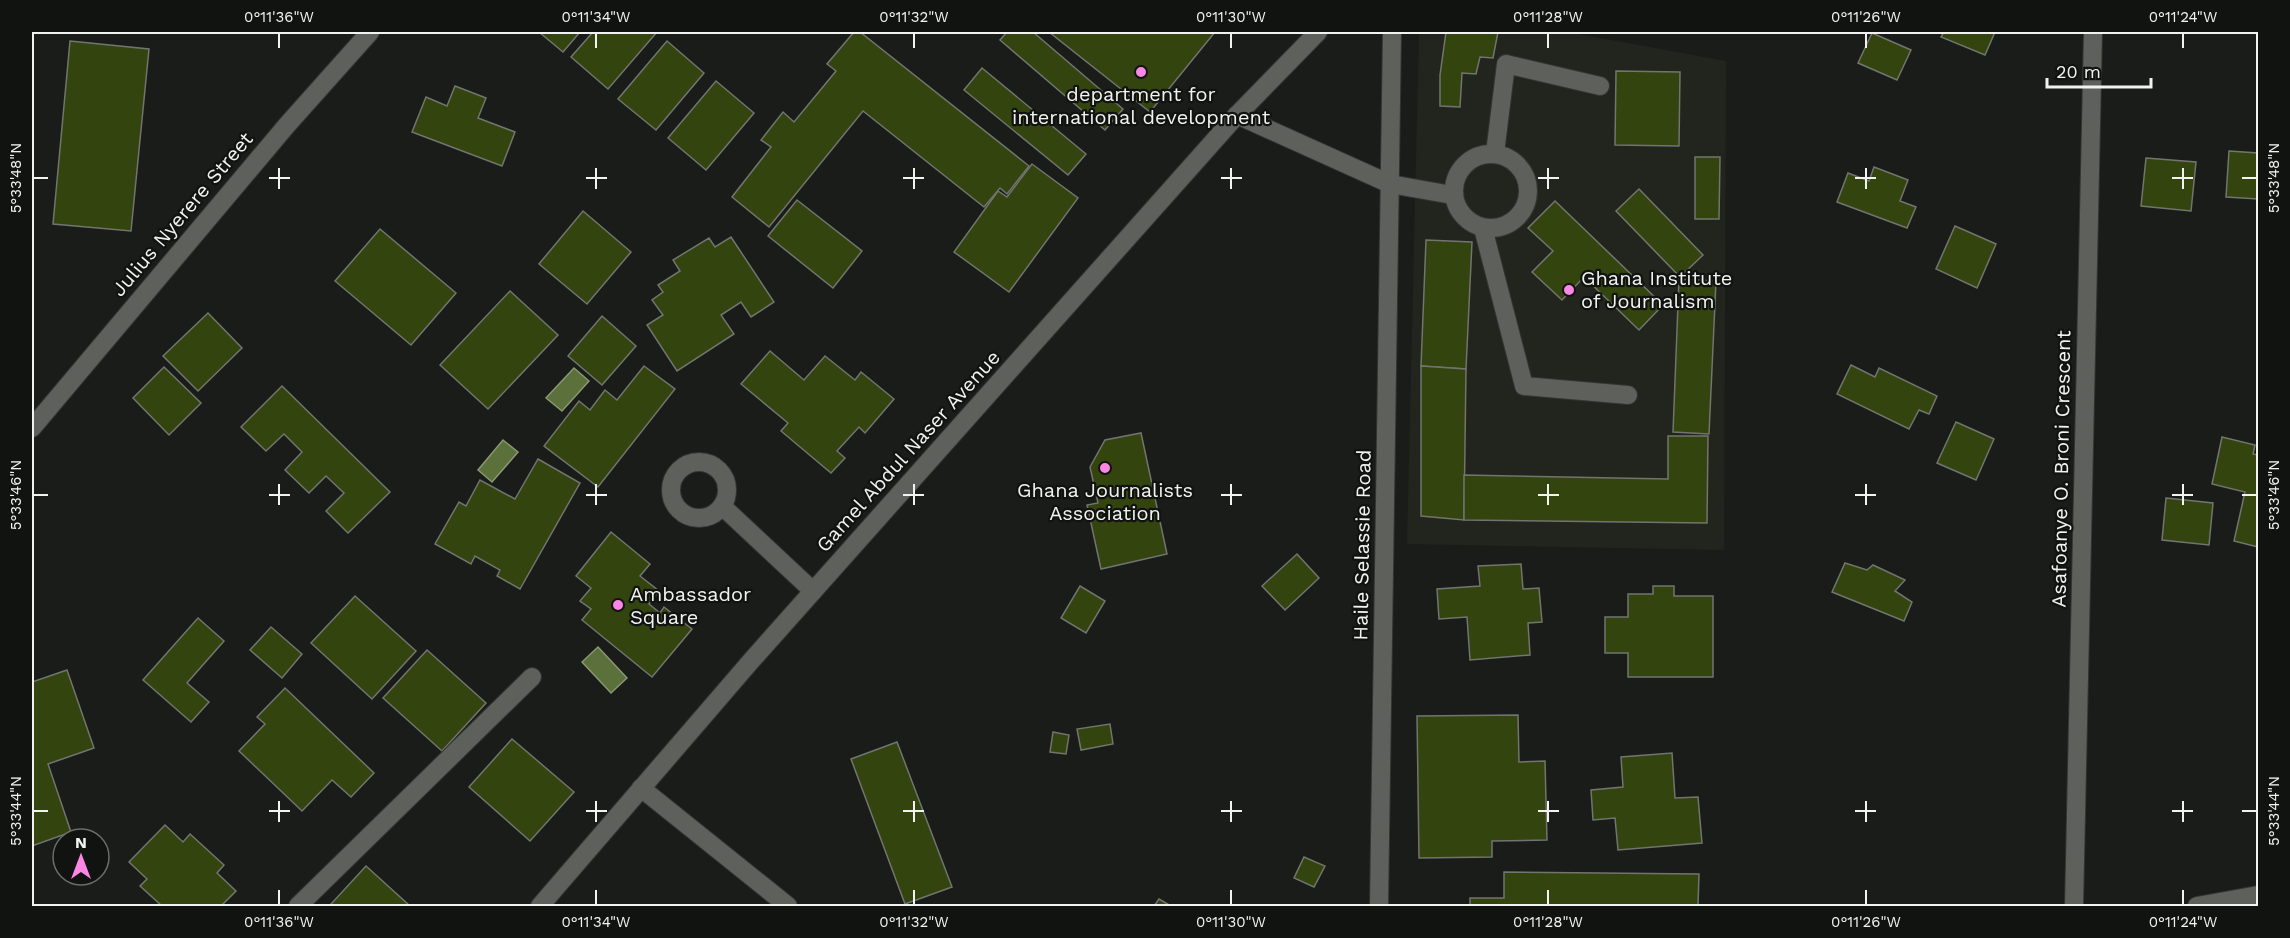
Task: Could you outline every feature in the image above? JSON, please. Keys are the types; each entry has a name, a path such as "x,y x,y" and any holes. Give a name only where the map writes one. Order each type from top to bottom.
{"street":[{"name":"Julius Nyerere Street","path":"32,428 287,125 370,32"},
{"name":"Gamel Abdul Naser Avenue","path":"540,906 813,591 1237,115 1318,32"},
{"name":"Haile Selassie Road","path":"1379,906 1392,32"},
{"name":"Asafoanye O. Broni Crescent","path":"2074,906 2093,32"},
{"path":"1495,153 1506,64 1600,87"},
{"path":"1237,115 1390,184 1452,195"},
{"path":"1495,153 1518,163 1529,184 1526,208 1508,226 1483,228 1468,222 1458,210 1452,195 1457,172 1473,157 1495,153"},
{"path":"1483,228 1524,386 1628,395"},
{"path":"722,506 813,591"},
{"path":"298,906 532,677"},
{"path":"642,788 788,906"},
{"path":"2197,906 2259,895"}],"shaded area":[{"name":"Ghana Institute of Journalism","path":"1419,32 1567,32 1726,61 1724,550 1407,544"},
{"path":"574,368 589,381 562,411 546,398"},
{"path":"503,440 518,452 492,482 478,470"},
{"path":"598,647 627,678 611,693 582,662"}],"building":[{"path":"539,32 580,32 563,52"},
{"path":"593,32 657,32 608,89 571,57"},
{"path":"854,32 860,32 1029,166 1007,194 1000,188 984,207 863,111 769,227 732,197 771,147 761,140 783,112 794,122 836,71 827,64"},
{"path":"1007,32 1033,32 1123,109 1105,130 1000,40"},
{"name":"department for international development","path":"1049,32 1215,32 1150,112"},
{"path":"1446,32 1498,32 1493,58 1480,57 1476,74 1462,73 1460,107 1440,106 1440,75"},
{"path":"1944,32 1995,32 1985,55 1941,37"},
{"path":"1872,33 1911,50 1897,80 1858,63"},
{"path":"70,41 149,49 131,231 53,224"},
{"path":"667,41 704,73 656,130 618,99"},
{"path":"982,68 1086,154 1068,175 964,90"},
{"path":"1616,71 1680,72 1679,146 1615,145"},
{"path":"716,81 754,113 706,170 668,138"},
{"path":"455,86 486,98 478,118 515,132 502,166 412,132 426,97 447,106"},
{"path":"2229,151 2258,153 2258,199 2226,197"},
{"path":"1695,157 1720,157 1719,219 1695,219"},
{"path":"2146,158 2196,162 2191,211 2141,206"},
{"path":"1032,164 1078,198 1009,292 954,252 998,191 1007,197"},
{"path":"1874,167 1908,180 1900,201 1916,207 1907,228 1837,202 1848,173 1869,181"},
{"path":"1639,189 1703,255 1680,277 1616,211"},
{"path":"797,200 862,251 833,288 768,236"},
{"path":"1555,201 1663,305 1639,330 1584,277 1562,300 1532,272 1553,251 1528,228"},
{"path":"583,211 631,252 587,304 539,264"},
{"path":"1955,226 1996,244 1977,288 1936,269"},
{"path":"380,229 456,293 411,345 335,281"},
{"path":"731,237 774,302 751,317 741,302 721,315 734,334 677,371 647,325 663,315 652,300 663,292 658,285 680,271 673,260 709,238 715,247"},
{"path":"1426,240 1472,242 1466,369 1421,366"},
{"path":"1679,279 1716,281 1709,434 1673,432"},
{"path":"510,291 558,335 488,409 440,365"},
{"path":"208,313 242,348 198,391 163,356"},
{"path":"602,316 636,346 602,385 568,356"},
{"path":"770,351 804,380 825,356 855,380 861,372 894,399 865,433 859,427 837,451 845,458 831,473 781,431 788,423 741,384"},
{"path":"1851,365 1875,377 1879,368 1937,396 1929,414 1919,410 1909,429 1837,394"},
{"path":"644,366 675,389 598,487 544,446 579,401 590,410 605,390 617,400"},
{"path":"1421,366 1466,369 1464,520 1421,516"},
{"path":"164,367 201,403 169,435 133,398"},
{"path":"282,386 390,492 348,533 326,511 344,493 326,476 309,493 285,470 302,452 284,434 266,451 241,427"},
{"path":"1956,422 1994,439 1976,480 1937,463"},
{"path":"1141,433 1167,554 1101,569 1087,505 1098,503 1090,467 1105,440"},
{"path":"1668,436 1708,436 1707,523 1464,520 1464,475 1668,479"},
{"path":"2222,437 2255,445 2253,454 2258,455 2258,547 2234,541 2245,492 2212,484"},
{"path":"538,459 580,483 520,589 497,576 500,570 475,556 471,564 435,544 459,502 466,506 480,480 515,499"},
{"path":"2166,498 2213,503 2209,545 2162,540"},
{"name":"Ambassador Square","path":"611,532 650,564 640,576 659,591 649,604 660,613 664,607 692,629 652,677 582,620 591,609 580,601 591,588 576,576"},
{"path":"1297,554 1319,578 1285,610 1262,586"},
{"path":"1845,563 1867,570 1873,565 1905,580 1895,591 1912,602 1904,621 1832,592"},
{"path":"1521,564 1523,589 1539,588 1542,622 1528,623 1530,655 1470,660 1467,617 1439,619 1437,589 1480,586 1478,566"},
{"path":"1080,586 1105,601 1086,633 1061,618"},
{"path":"1653,586 1674,586 1674,596 1713,596 1713,677 1628,677 1628,653 1605,653 1605,617 1628,617 1628,594 1653,594"},
{"path":"355,596 416,651 372,699 311,643"},
{"path":"198,618 224,641 187,683 209,702 191,722 143,680"},
{"path":"271,627 302,654 282,678 250,650"},
{"path":"427,650 486,703 442,751 383,698"},
{"path":"67,670 94,748 48,764 69,827 51,827 51,839 32,846 32,682"},
{"path":"285,688 374,773 351,797 332,780 302,811 239,751 265,724 257,717"},
{"path":"1518,715 1519,762 1545,761 1547,840 1492,841 1492,857 1419,858 1417,716"},
{"path":"1110,724 1113,744 1081,750 1077,729"},
{"path":"1053,732 1069,735 1066,754 1050,752"},
{"path":"512,739 574,792 530,841 469,787"},
{"path":"897,742 952,887 905,904 851,759"},
{"path":"1672,753 1675,798 1698,797 1702,843 1618,850 1615,818 1593,820 1591,790 1623,787 1621,757"},
{"path":"165,825 183,842 190,834 224,865 217,873 236,891 221,906 162,906 140,886 147,879 129,862"},
{"path":"1304,857 1325,866 1314,887 1294,878"},
{"path":"366,866 410,906 334,906 331,904"},
{"path":"1504,872 1699,874 1698,906 1470,906 1470,898 1504,898"},
{"path":"1159,899 1171,906 1154,906"}],"place":[{"name":"department for international development","path":"1141,72"},
{"name":"Ghana Institute of Journalism","path":"1569,290"},
{"name":"Ghana Journalists Association","path":"1105,468"},
{"name":"Ambassador Square","path":"618,605"}]}
